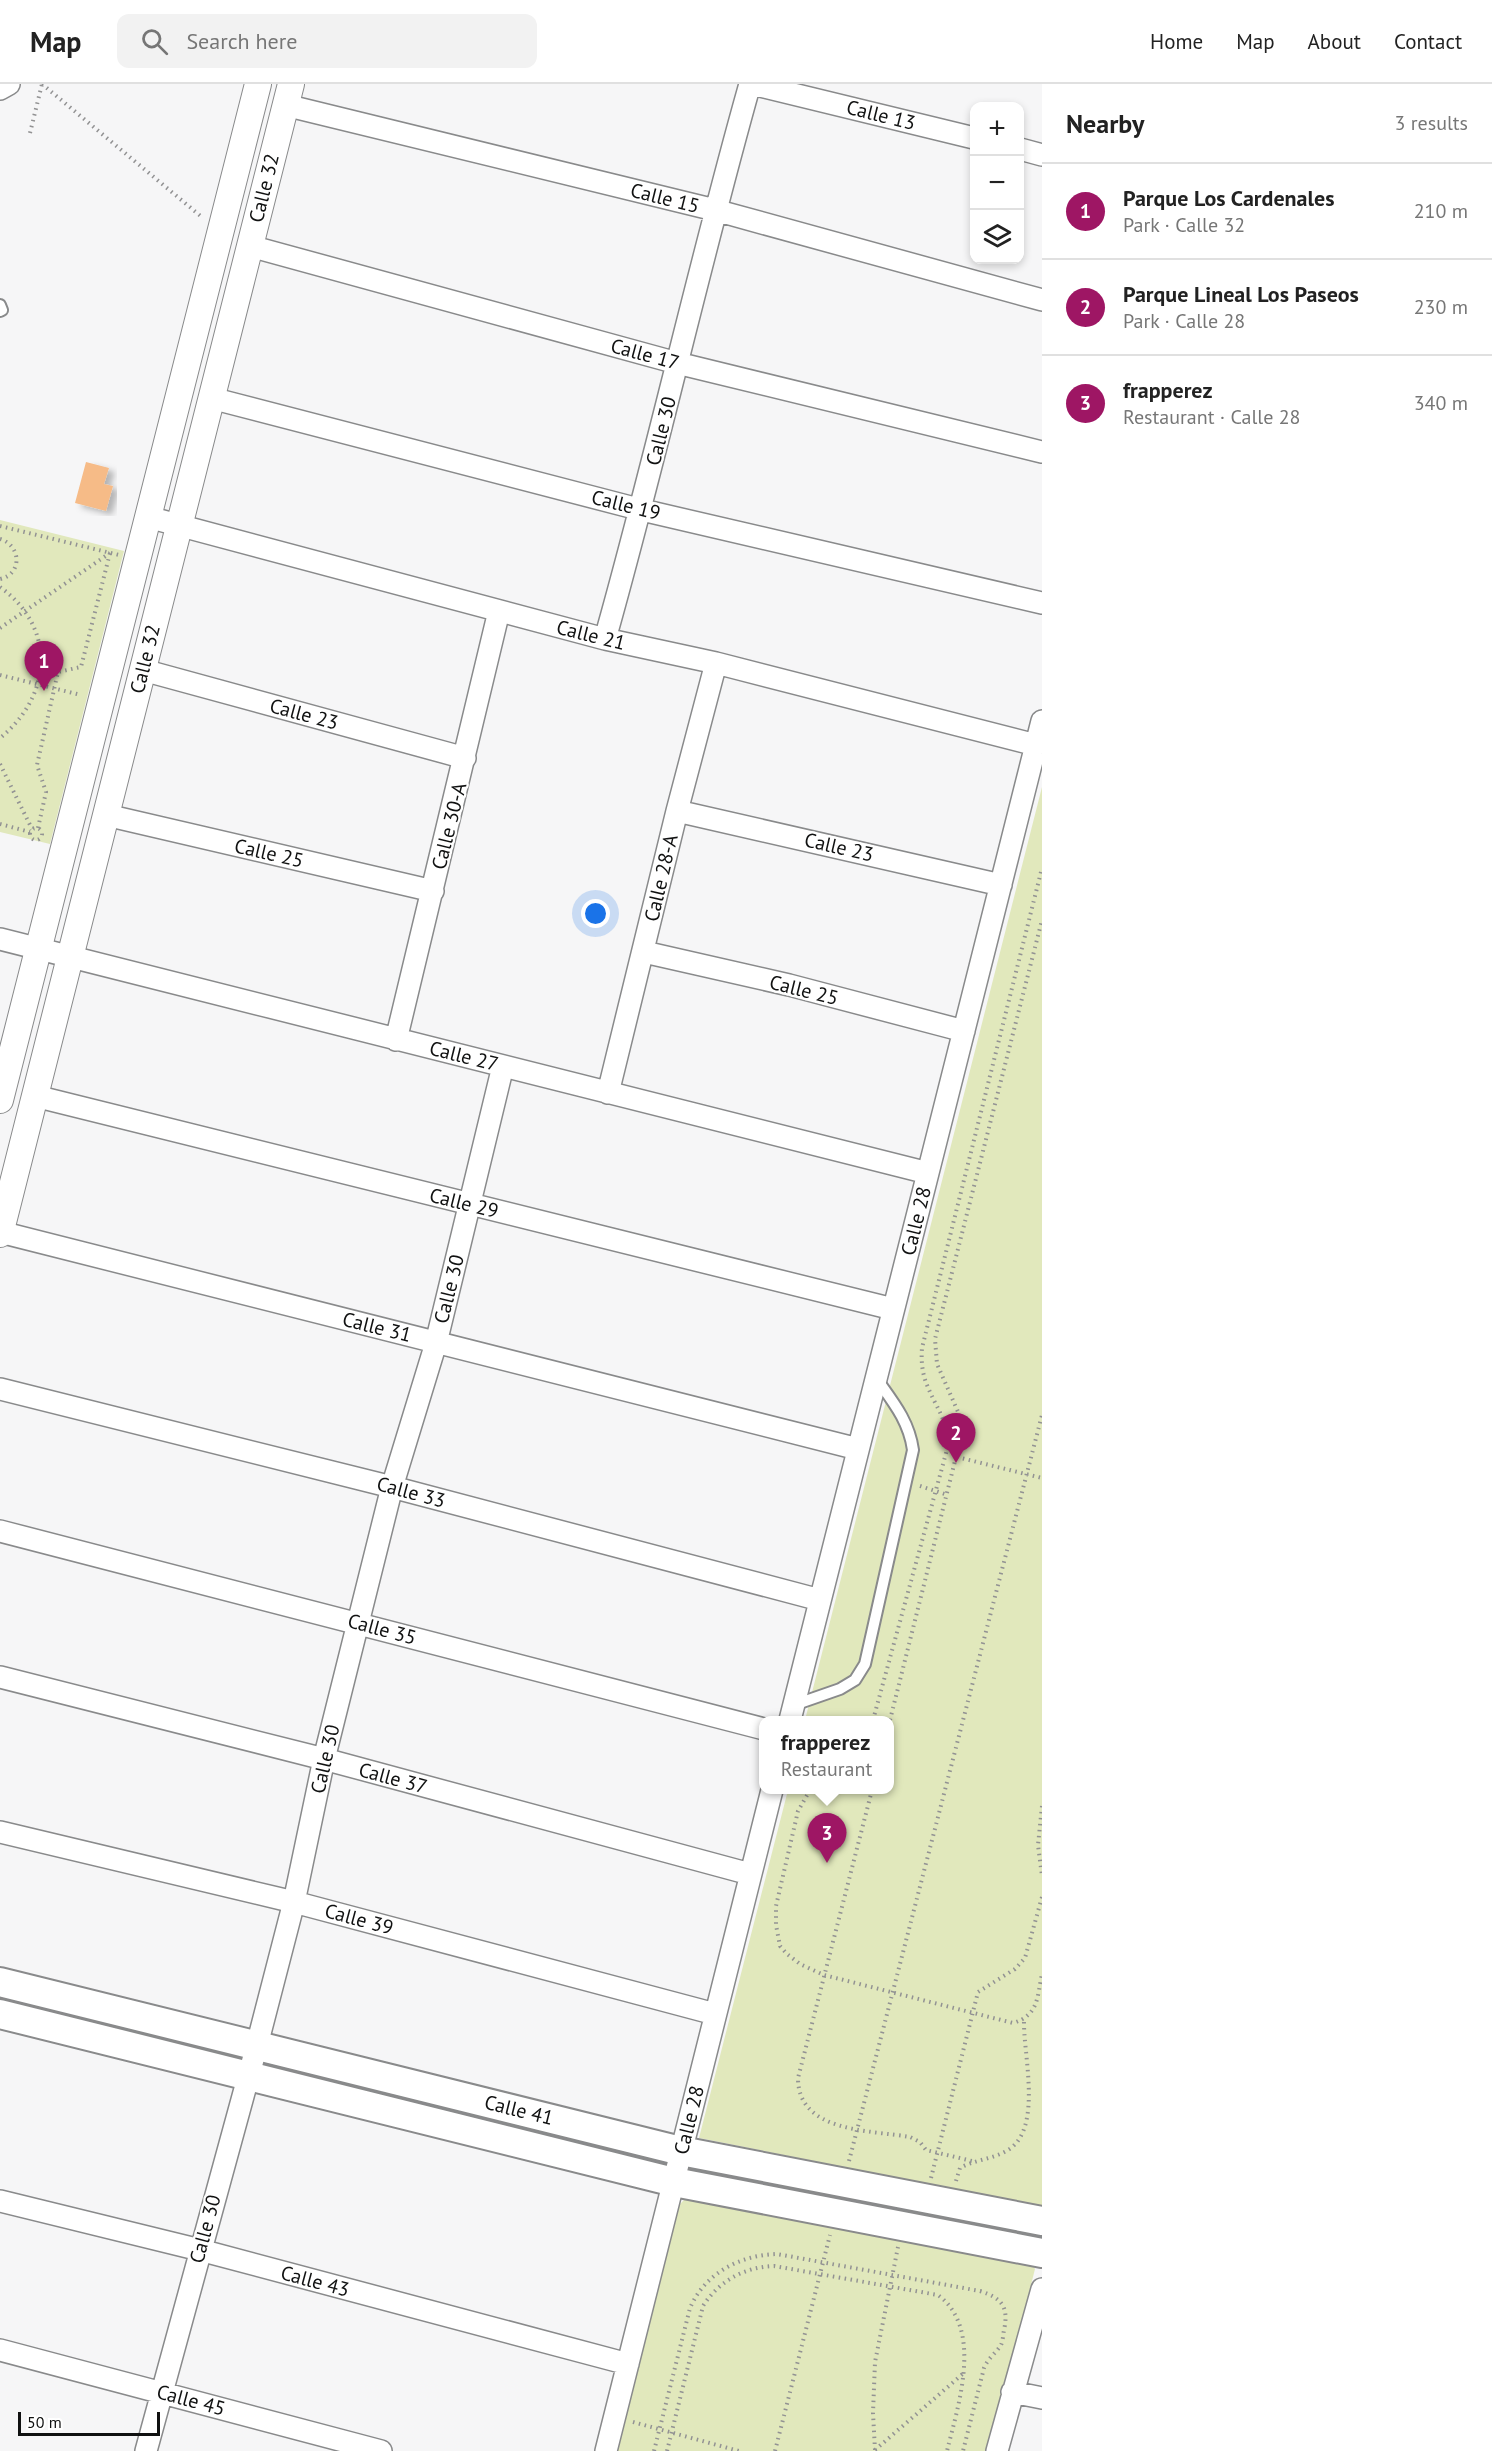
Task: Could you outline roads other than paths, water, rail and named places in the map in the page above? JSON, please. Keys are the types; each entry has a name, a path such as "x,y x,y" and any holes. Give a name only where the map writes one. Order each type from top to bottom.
{"main road":[{"name":"Calle 41","path":"0,1982 681,2151 938,2195 1042,2221"},
{"name":"Calle 41","path":"0,2014 674,2182 1042,2253"}],"street":[{"path":"0,89 9,84"},
{"name":"Calle 32","path":"1,1092 258,84"},
{"name":"Calle 13","path":"751,84 970,137"},
{"name":"Calle 30","path":"605,639 642,510 715,210 751,84"},
{"name":"Calle 32","path":"0,1233 288,94"},
{"name":"Calle 15","path":"288,94 1042,300"},
{"path":"1024,150 1042,155"},
{"name":"Calle 17","path":"250,246 677,363 1042,452"},
{"name":"Calle 19","path":"211,398 642,510 1042,603"},
{"name":"Calle 21","path":"148,517 605,639 716,663 1036,745"},
{"name":"Calle 30-A","path":"396,1040 499,611"},
{"name":"Calle 28-A","path":"608,1093 716,663"},
{"name":"Calle 23","path":"142,670 465,758"},
{"name":"Calle 28","path":"791,1713 1042,721"},
{"name":"Calle 23","path":"677,811 1000,885"},
{"name":"Calle 25","path":"106,815 433,891"},
{"name":"Calle 27","path":"0,939 928,1173"},
{"name":"Calle 25","path":"644,952 789,985 964,1031"},
{"name":"Calle 30","path":"146,2451 294,1902 324,1759 392,1487 436,1342 503,1066"},
{"name":"Calle 29","path":"35,1096 893,1309"},
{"name":"Calle 31","path":"0,1233 858,1449"},
{"name":"Calle 33","path":"0,1389 392,1487 820,1600"},
{"name":"Calle 35","path":"0,1531 759,1728"},
{"name":"Calle 37","path":"0,1677 324,1759 750,1874"},
{"name":"Calle 28","path":"606,2451 771,1794"},
{"name":"Calle 39","path":"0,1832 294,1902 715,2014"},
{"name":"Calle 43","path":"0,2201 200,2250 628,2364"},
{"path":"997,2451 1042,2289"},
{"name":"Calle 45","path":"0,2350 381,2451"},
{"path":"1012,2392 1042,2398"}],"lane":[{"path":"0,305 2,310 0,311"},
{"path":"791,1713 855,1680 865,1664 913,1450 911,1432 904,1417 876,1378"}],"place":[{"name":"Parque Los Cardenales","path":"44,691"},
{"name":"Parque Lineal Los Paseos","path":"956,1463"},
{"name":"frapperez","path":"827,1863"}]}
